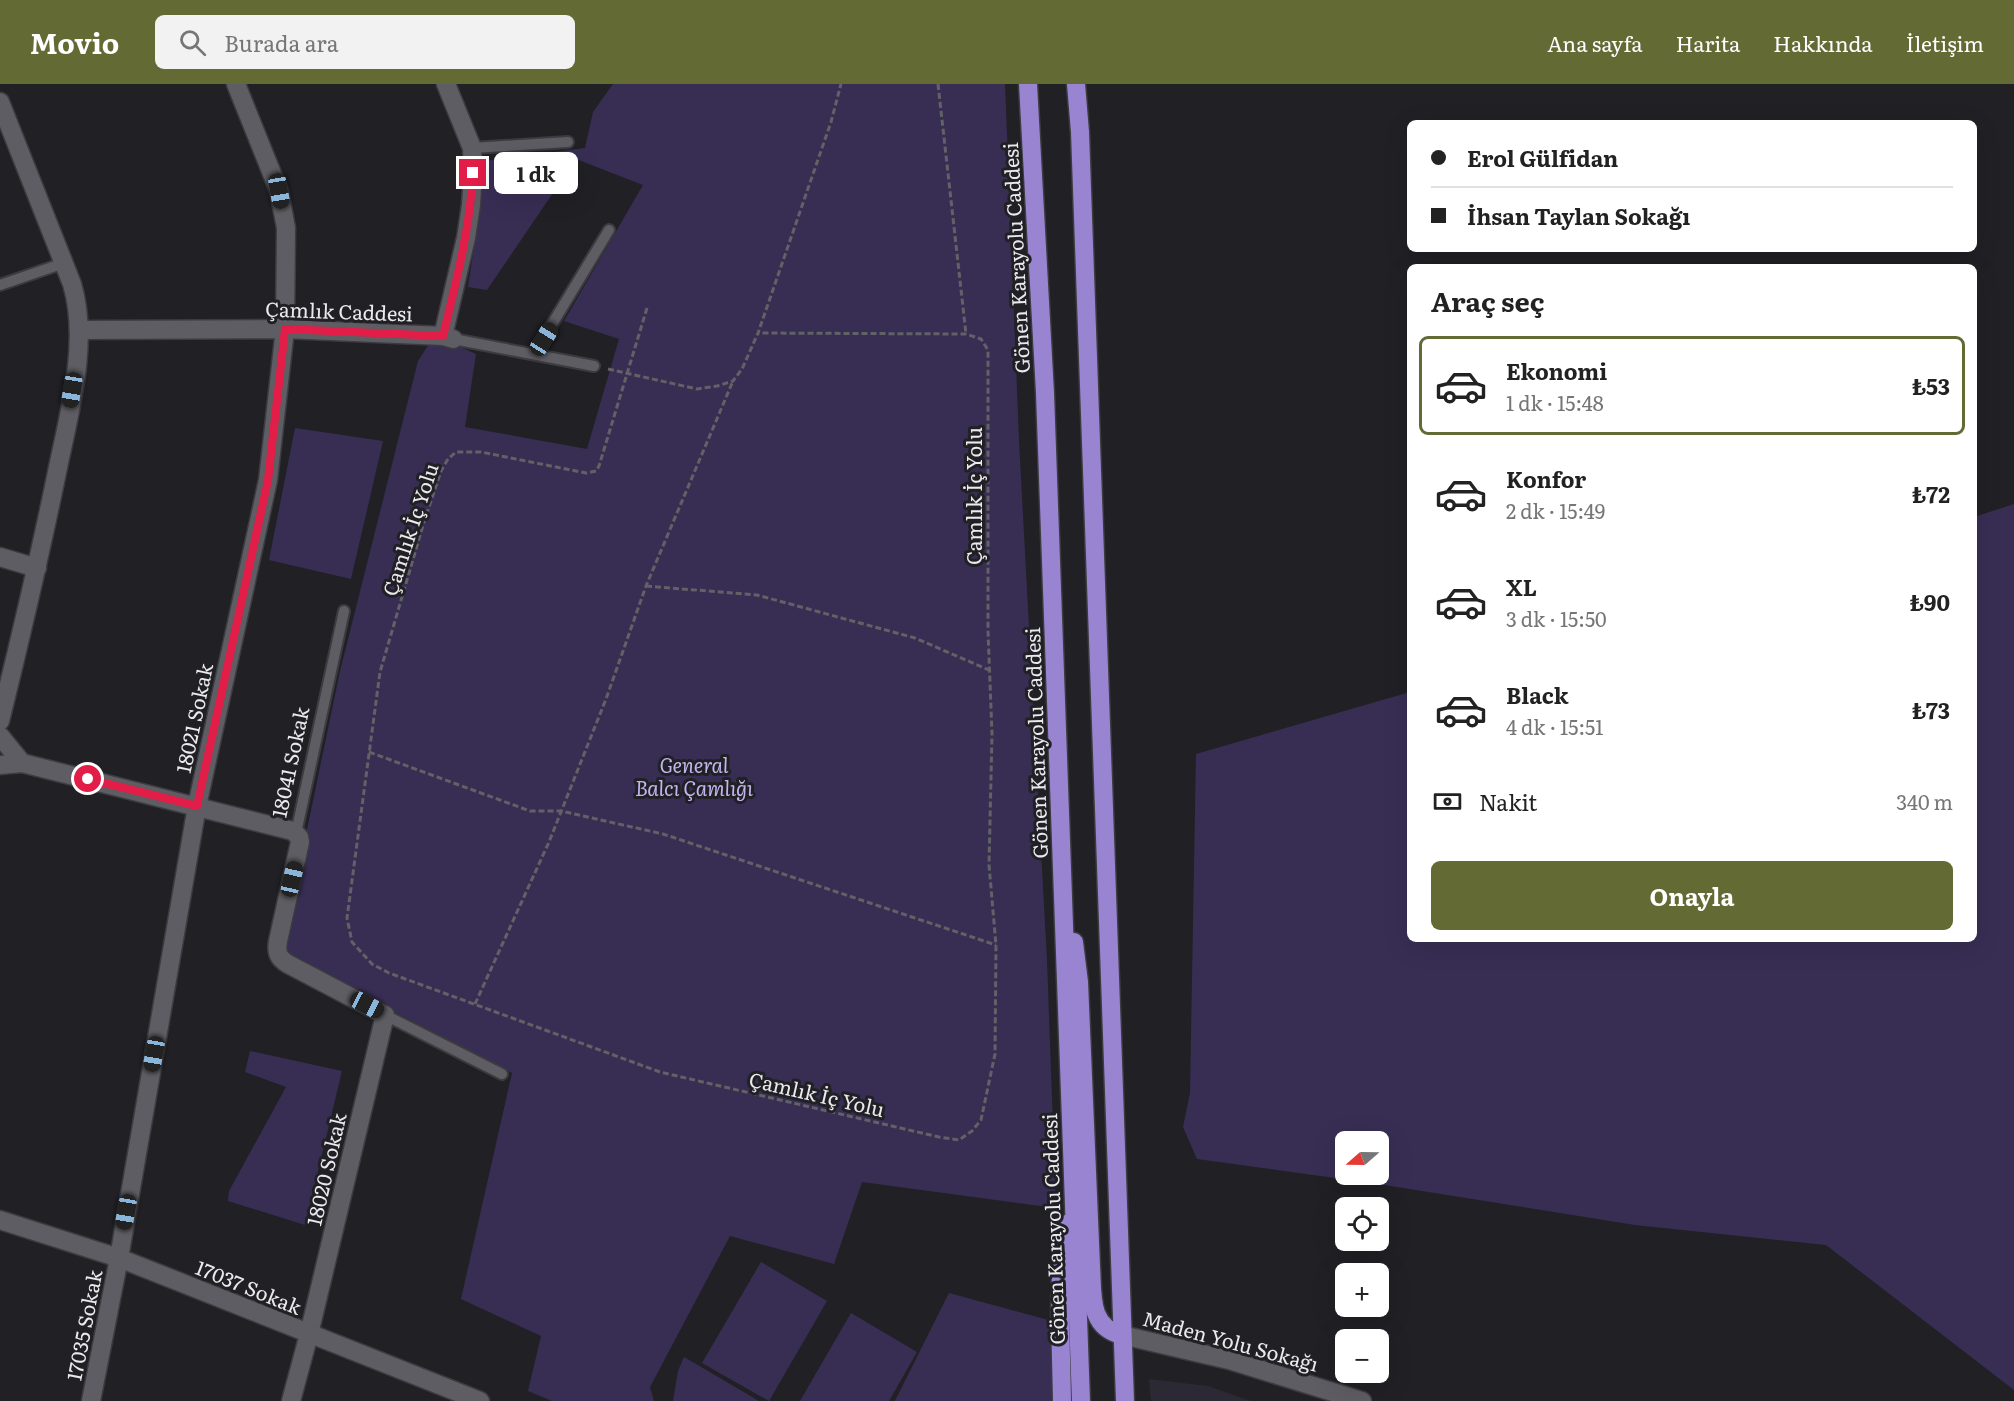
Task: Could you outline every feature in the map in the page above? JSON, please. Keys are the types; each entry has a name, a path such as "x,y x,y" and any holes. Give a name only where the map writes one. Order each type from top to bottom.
{"highway":[{"name":"Gönen Karayolu Caddesi","path":"1028,84 1045,393 1081,1401"},
{"path":"1076,84 1082,180 1125,1401"},
{"path":"1063,900 1072,936 1079,982 1090,1266 1095,1312 1106,1329 1122,1335"},
{"path":"1062,1401 1061,1256 1073,1187"},
{"path":"1080,1374 1087,1342 1091,1338 1122,1335"}],"street":[{"name":"18021 Sokak","path":"118,1258 197,806 268,480 285,329 286,228 279,191 236,84"},
{"path":"446,84 472,148 471,205 448,337"},
{"path":"0,102 64,262 76,297 80,330 67,424 37,568 0,722"},
{"name":"Çamlık Caddesi","path":"80,330 285,329 448,337"},
{"path":"0,557 37,568"},
{"path":"0,736 22,763"},
{"path":"0,765 22,763 197,806 289,830 296,834"},
{"name":"18041 Sokak","path":"296,834 300,842 276,949 278,956 288,964 384,1015"},
{"name":"18020 Sokak","path":"291,1401 309,1334 384,1015"},
{"name":"17037 Sokak","path":"0,1220 118,1258 480,1401"},
{"name":"17035 Sokak","path":"91,1401 118,1258"},
{"name":"Maden Yolu Sokağı","path":"1122,1335 1230,1360 1362,1401"}],"lane":[{"path":"472,148 568,142"},
{"path":"534,354 609,230"},
{"path":"0,285 64,262"},
{"name":"Çamlık Caddesi","path":"448,337 594,366"},
{"name":"18041 Sokak","path":"296,834 344,611"},
{"path":"384,1015 502,1074"}],"path":[{"path":"475,1004 561,811 606,699 645,586 733,381 742,369 758,333 831,122 841,84"},
{"path":"758,333 966,333 938,84"},
{"name":"Çamlık İç Yolu","path":"647,308 596,471 586,473 481,452 456,452 448,459 441,471 380,672 346,918 352,942 372,964 389,973 660,1072 959,1140 972,1131 981,1120 995,1054 996,945 989,865 992,734 989,670 988,350 981,339 966,333"},
{"path":"594,366 697,389 733,381"},
{"path":"645,586 757,595 915,638 989,670"},
{"path":"369,752 530,811 561,811 663,834 996,945"}],"shaded area":[{"path":"1149,1379 1208,1386 1251,1401 1151,1401"}],"green space":[{"name":"General Balcı Çamlığı","path":"613,84 1005,84 1019,441 1047,961 1056,1208 862,1182 834,1264 730,1236 650,1387 654,1401 552,1401 528,1391 541,1336 461,1299 512,1073 292,961 283,945 340,671 418,361 427,347 440,338 476,354 465,427 587,449 619,339 564,321 643,185 576,159 487,290 468,287 481,200 484,161 585,148 593,112"},
{"path":"295,428 383,441 351,579 269,560"},
{"path":"2014,504 2014,1390 1826,1245 1635,1225 1384,1185 1389,1185 1389,1131 1335,1131 1335,1178 1197,1159 1183,1127 1190,1093 1196,754 1407,693 1407,942 1977,942 1977,516"},
{"path":"250,1051 342,1071 305,1225 228,1201 229,1191 286,1087 245,1072"},
{"path":"761,1262 827,1301 769,1401 702,1363"},
{"path":"949,1293 1052,1321 1054,1401 895,1401"},
{"path":"851,1313 917,1352 889,1401 800,1401"},
{"path":"684,1357 759,1401 673,1401 678,1371"}],"route":[{"path":"88,779 197,806 268,480 285,329 443,336 466,238 473,173"}]}
